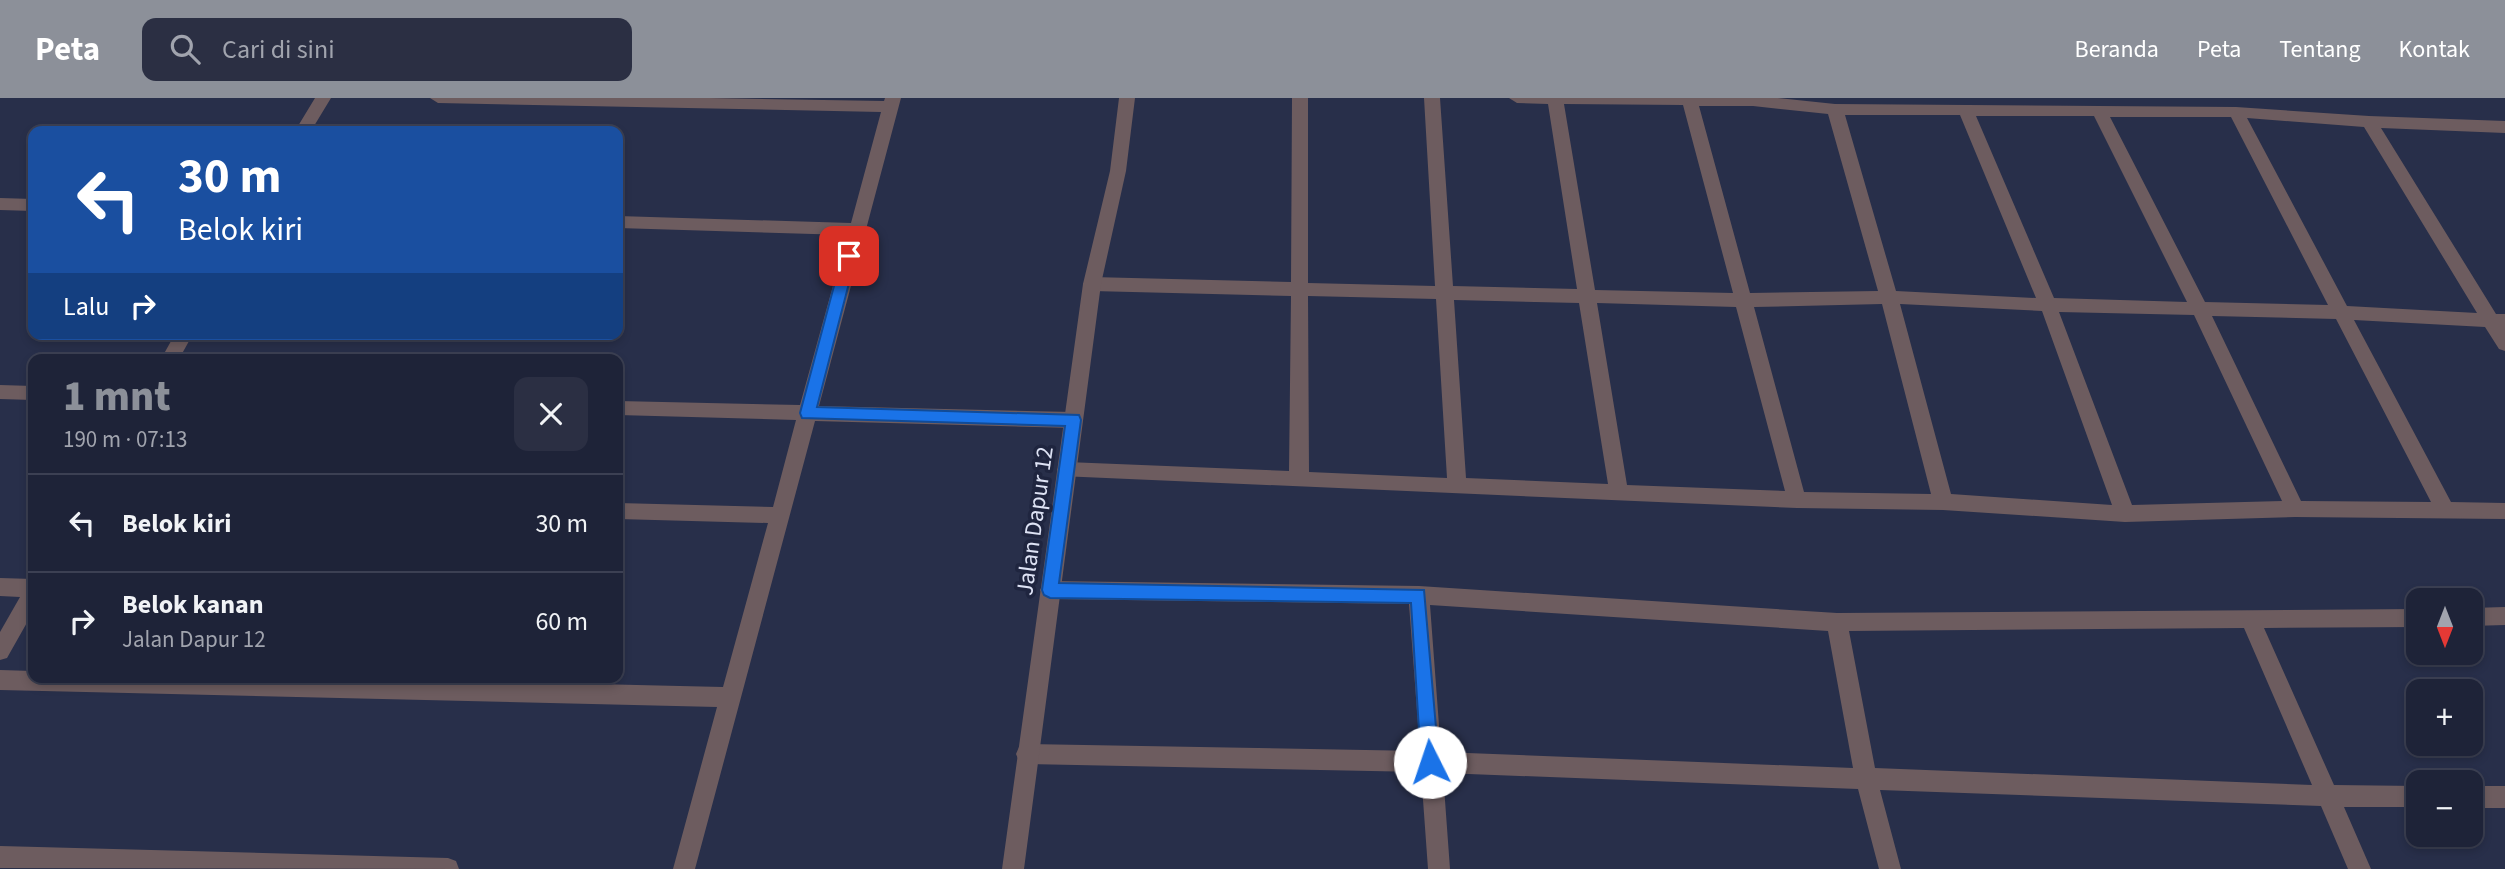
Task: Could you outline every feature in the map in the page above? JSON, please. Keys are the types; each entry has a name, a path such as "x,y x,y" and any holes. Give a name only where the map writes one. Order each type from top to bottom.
{"street":[{"path":"306,126 323,98"},
{"path":"438,98 892,103 684,869"},
{"name":"Jalan Dapur 12","path":"1013,869 1091,284 1118,171 1127,98"},
{"path":"1299,480 1300,98"},
{"path":"1432,98 1457,485"},
{"path":"1517,98 1753,101 1835,109 2236,112 2369,122 2505,127"},
{"path":"1555,98 1619,492"},
{"path":"1690,101 1797,500"},
{"path":"1835,109 1944,502"},
{"path":"1966,110 2048,305 2124,514"},
{"path":"2100,112 2199,308 2295,509"},
{"path":"2236,112 2445,510"},
{"path":"2369,122 2498,321 2505,344"},
{"path":"0,204 28,205"},
{"path":"623,222 856,229"},
{"path":"1091,284 1744,300 1889,297 2048,305 2340,312 2498,321"},
{"path":"0,393 28,393"},
{"path":"623,408 1073,420"},
{"path":"1067,470 1797,500 1944,502 2124,514 2295,509 2505,511"},
{"path":"623,511 779,515"},
{"path":"0,587 28,588"},
{"path":"1050,590 1419,596 1837,622 2406,618"},
{"path":"1419,596 1439,869"},
{"path":"0,651 28,602"},
{"path":"2483,617 2505,616"},
{"path":"2251,621 2360,869"},
{"path":"1837,622 1866,779 1891,869"},
{"path":"0,680 28,681"},
{"path":"129,683 730,697"},
{"path":"1027,754 1430,762 2327,796 2406,796"},
{"path":"2483,797 2505,797"},
{"path":"0,857 447,869"}],"route":[{"path":"849,256 807,413 1073,420 1050,590 1419,596 1430,762"}]}
